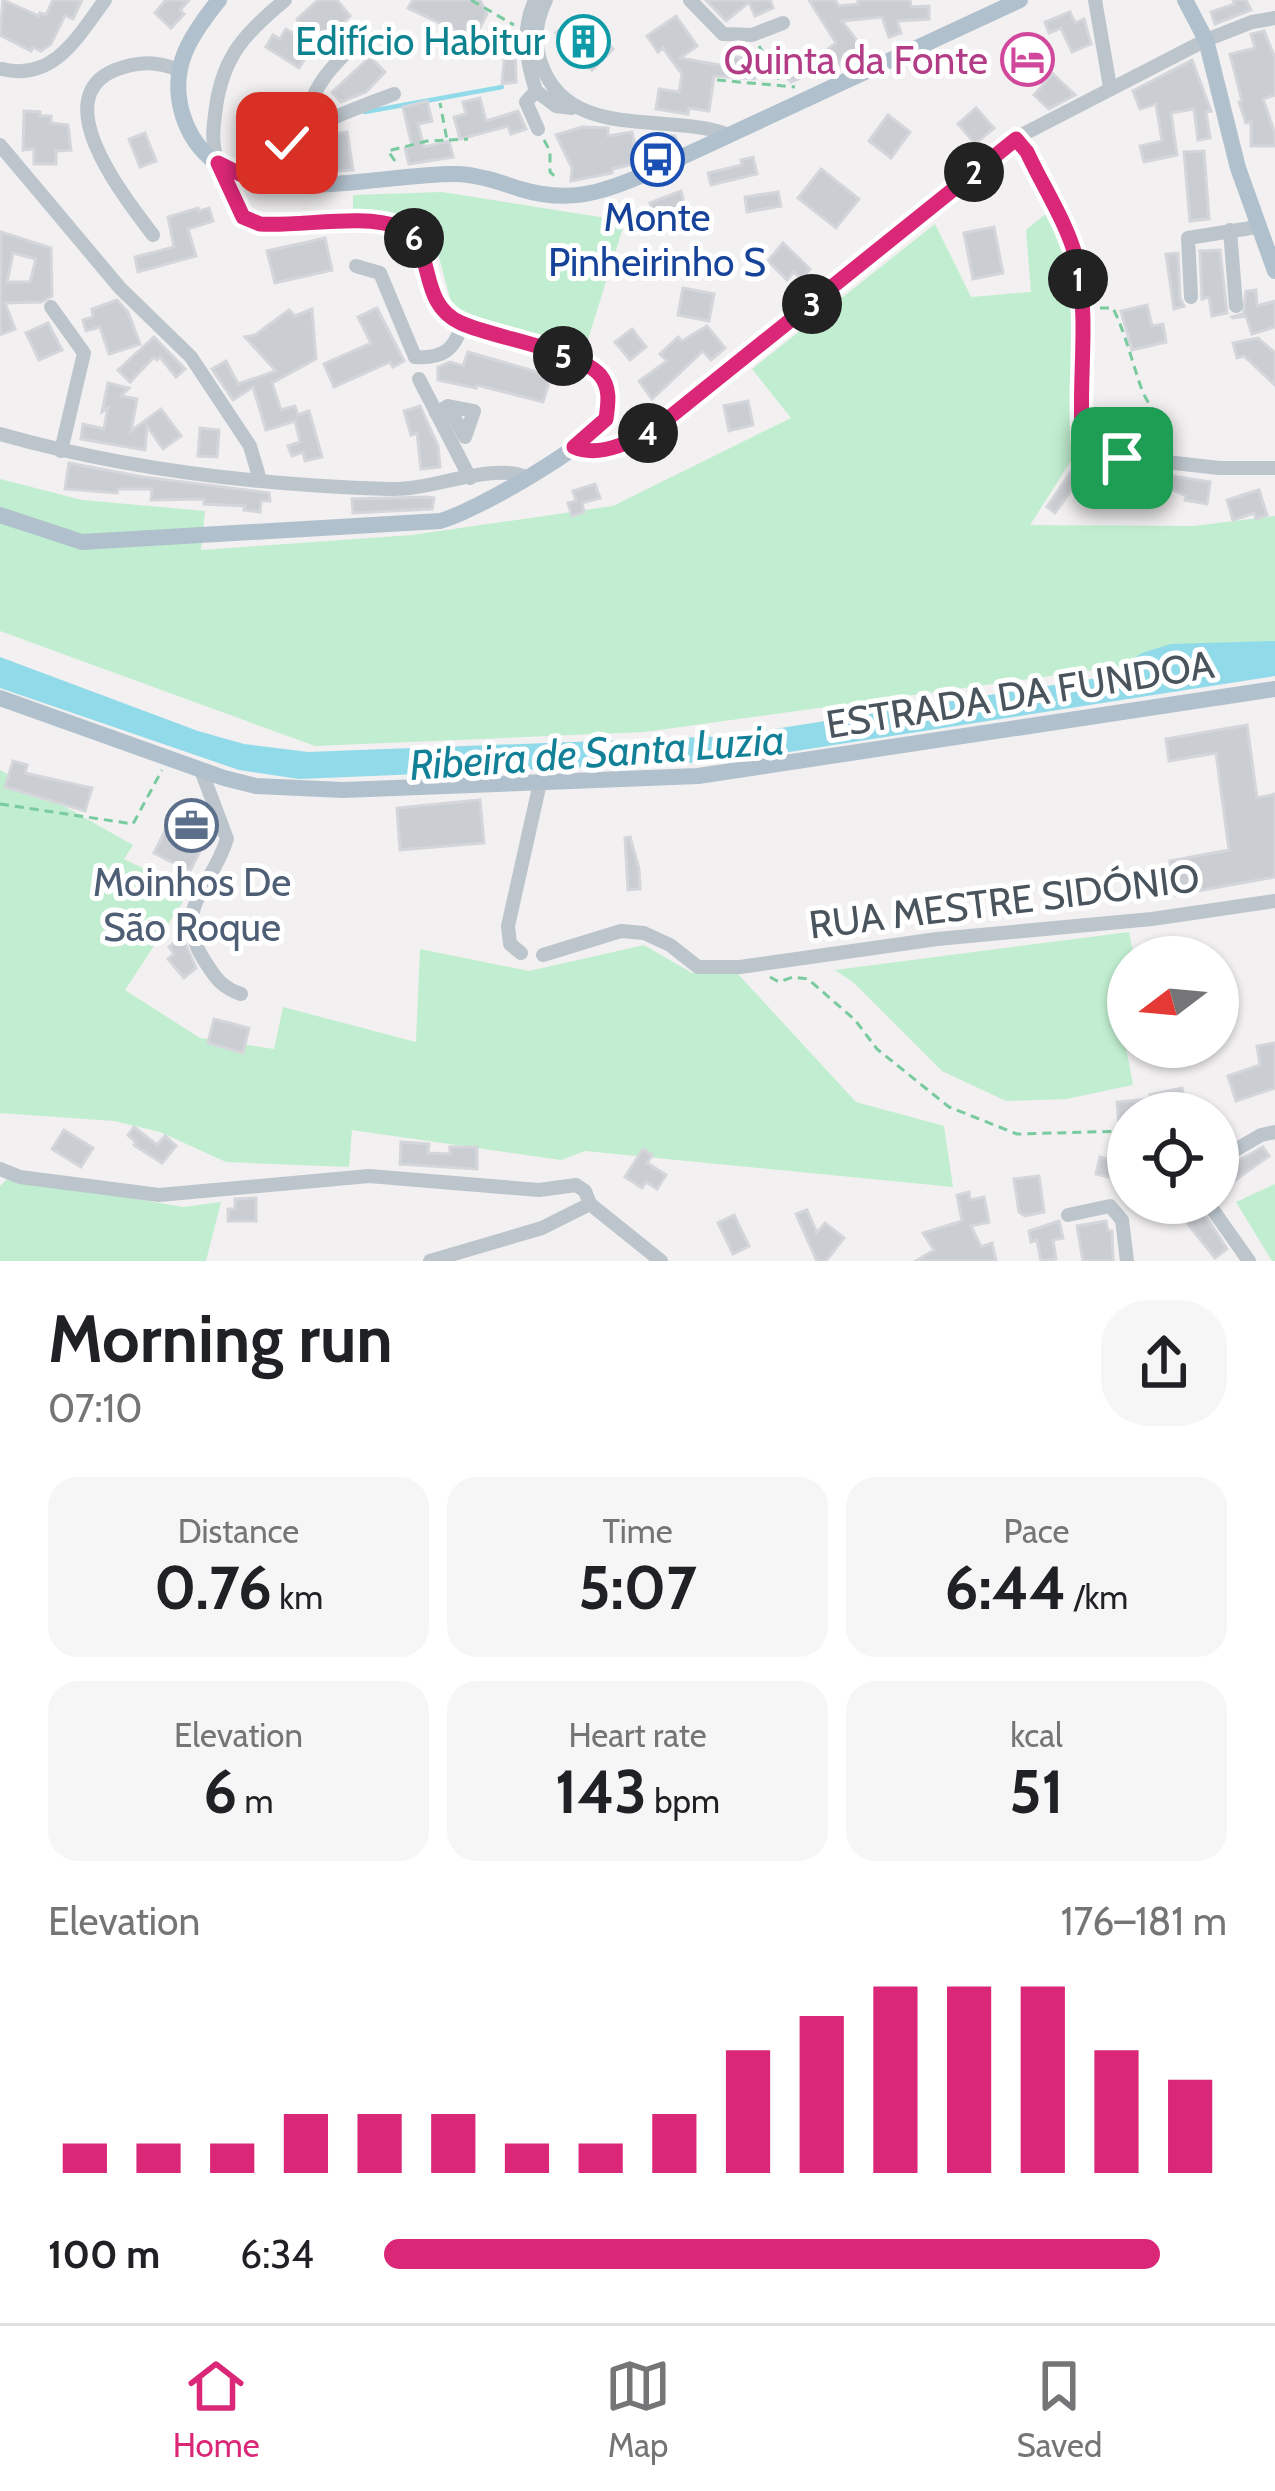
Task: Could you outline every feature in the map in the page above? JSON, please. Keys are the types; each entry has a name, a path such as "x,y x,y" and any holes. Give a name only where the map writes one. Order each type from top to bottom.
{"main road":[{"path":"219,0 193,32 178,70 179,103 186,124 218,163 250,179 277,185 474,175 549,196 590,196 1021,0"},
{"path":"1184,0 1206,40 1257,227 1275,271"},
{"path":"0,515 82,542 408,524 461,515 574,447 606,419 609,395 601,376 573,359 462,324 441,310 432,297 422,255 407,231 387,223 277,225 251,221 232,200 218,163"},
{"name":"ESTRADA DA FUNDOA","path":"0,698 201,770 256,786 294,789 540,783 751,770 1275,689"}],"street":[{"path":"1,70 17,73 52,64 105,0"},
{"path":"218,163 211,142 224,67 241,38 285,0"},
{"path":"535,0 526,31 526,61 536,91 556,106 729,136"},
{"path":"546,0 538,15 537,53 557,94 577,109"},
{"path":"690,0 716,30 733,35 752,35 783,22"},
{"path":"1095,0 1110,87"},
{"path":"574,447 585,452 624,444 660,425 1016,139 1206,40 1275,18"},
{"path":"303,135 304,113 322,78 366,34"},
{"path":"153,236 112,179 85,111 86,99 94,81 117,69 155,61 178,70"},
{"path":"536,91 526,102 538,129"},
{"path":"250,179 274,151 394,94"},
{"path":"0,145 120,288 190,357 250,446 260,480"},
{"path":"1191,297 1188,238 1257,227"},
{"path":"1230,230 1236,305"},
{"path":"356,266 380,274 415,357 437,357 449,351 462,324"},
{"path":"51,307 84,352 61,451"},
{"path":"419,379 442,410 470,478"},
{"path":"0,434 117,463 260,480 407,490 503,472 526,477"},
{"path":"1122,458 1275,468"},
{"path":"201,770 227,839 190,913 190,933 221,985 241,994"},
{"path":"521,953 510,944 508,926 540,783"},
{"name":"RUA MESTRE SIDÓNIO","path":"543,955 621,931 644,933 670,945 698,967 740,967 937,939 1152,919 1275,901"},
{"path":"1239,1148 1275,1132"},
{"path":"0,1169 20,1177 159,1195 369,1176 519,1189 576,1186 585,1191 590,1204 661,1261"},
{"path":"430,1261 542,1228 590,1204"},
{"path":"1069,1214 1110,1206 1122,1220 1127,1261"},
{"path":"1223,1224 1249,1261"}],"path":[{"path":"471,0 526,31"},
{"path":"752,35 783,86"},
{"path":"717,80 827,90"},
{"path":"440,103 447,140"},
{"path":"538,129 550,151 550,172"},
{"path":"407,177 388,151 427,140 468,139"},
{"path":"1016,139 1027,152 1076,259 1084,332 1078,402 1083,448 1122,458"},
{"path":"1082,308 1113,308 1144,394 1169,431 1173,463"},
{"path":"0,804 133,824 169,758"},
{"path":"740,967 760,970 779,982 793,976 808,980 855,1020 877,1049 949,1107 1016,1134 1107,1132"}],"green space":[{"path":"442,192 625,221 584,352 469,317 451,302 436,246 416,218 353,213 353,195"},
{"path":"1048,212 1071,260 1077,310 1072,402 1079,448 1030,525 1194,526 1275,516 1275,645 644,732 315,746 0,631 0,479 82,500 205,511 201,550 412,535 613,506 791,418 752,369 935,224 971,297 1031,292 1026,230"},
{"path":"0,770 133,845 124,859 190,891 125,990 200,1038 274,1049 283,1007 416,1042 420,949 529,971 644,945 692,973 737,973 856,1102 944,1126 953,1187 585,1151 561,1160 352,1130 349,1167 226,1162 160,1132 114,1121 0,1113"},
{"path":"1129,932 1130,936 1107,936 1107,1068 1130,1068 1133,1085 1066,1099 1006,1101 942,1071 835,970"},
{"path":"9,1177 183,1207 221,1202 206,1261 0,1261 0,1186"},
{"path":"1275,1184 1275,1261 1239,1207 1239,1201"}],"water":[{"name":"Ribeira de Santa Luzia","path":"1275,641 1275,676 731,761 299,779 239,770 0,688 0,657 198,731 244,744 308,752 730,736 1104,677 1142,653 1171,644"}],"building":[{"path":"3,0 39,16 46,15 53,0 82,0 73,19 65,15 51,44 31,51 0,35"},
{"path":"166,0 189,0 171,28 155,13"},
{"path":"318,0 337,0 350,16 328,40 321,33 299,68 266,47 273,35 280,39 286,29 309,43 297,19"},
{"path":"413,0 480,0 487,14 474,39 408,8"},
{"path":"706,0 770,0 773,8 755,16 749,2 726,21"},
{"path":"809,0 835,0 839,6 858,4 858,0 910,0 911,7 929,6 929,19 897,21 901,33 889,37 882,17 842,21 863,49 841,66 839,62 791,82 788,78 797,72 794,65 812,61 836,43"},
{"path":"1233,0 1246,0 1251,10 1215,24 1211,12 1235,4"},
{"path":"1070,12 1075,23 1084,19 1091,44 1072,52 1061,28 1049,33 1045,22"},
{"path":"676,16 697,46 680,58 725,66 725,56 756,59 755,79 714,76 709,111 689,108 688,114 656,109 659,89 679,92 682,74 663,48 658,52 647,36"},
{"name":"Edifício Habitur","path":"572,18 585,32 591,26 613,49 592,70 556,33"},
{"path":"1264,31 1275,58 1275,95 1263,99 1275,146 1251,146 1251,121 1246,123 1239,102 1230,54 1255,48 1251,34"},
{"path":"506,39 515,39 516,82 502,84"},
{"path":"370,57 385,72 366,92 341,102 332,92"},
{"path":"1192,60 1211,111 1206,112 1210,138 1198,140 1194,109 1171,113 1177,155 1144,162 1140,146 1162,141 1156,104 1140,109 1133,91"},
{"path":"1053,74 1075,95 1049,109 1034,95"},
{"path":"480,98 486,121 518,111 526,129 511,134 508,126 460,139 454,117 466,114 463,102"},
{"path":"427,101 432,121 418,124 424,147 449,141 453,157 409,164 405,148 412,146 403,107"},
{"path":"976,108 994,128 975,144 958,124"},
{"path":"24,111 40,112 40,116 51,116 51,123 68,125 71,150 56,151 56,164 34,164 34,149 23,150"},
{"path":"888,115 910,132 891,158 869,141"},
{"path":"277,123 279,135 260,151 247,153 246,146 242,147 243,129"},
{"path":"582,127 608,128 608,136 632,132 634,143 675,136 678,145 612,169 612,173 571,181 572,168 556,135"},
{"path":"347,132 353,170 326,171 325,166 274,169 298,149"},
{"path":"145,133 156,161 140,167 129,139"},
{"path":"1204,151 1209,219 1190,221 1184,152"},
{"path":"753,157 757,174 711,185 708,173 742,165 741,160"},
{"path":"821,169 859,199 836,228 798,198"},
{"path":"681,191 685,208 655,218 650,203"},
{"path":"778,192 781,206 747,212 745,197"},
{"path":"209,208 213,221 188,229 196,256 138,272 135,257 174,247 168,217"},
{"path":"994,227 1003,273 973,279 964,233"},
{"path":"1,232 51,248 52,296 41,302 5,303 15,329 0,335","holes":["13,253 36,259 30,282 7,282"]},
{"path":"325,238 332,270 275,283 267,251"},
{"path":"783,243 810,269 801,279 794,272 787,280 768,261"},
{"path":"1220,250 1227,313 1212,316 1209,297 1202,299 1200,251"},
{"path":"1178,253 1184,306 1174,309 1166,254"},
{"path":"683,288 714,294 709,321 678,315"},
{"path":"1256,290 1257,306 1275,301 1275,327 1252,334 1246,316 1232,317 1243,314 1246,291"},
{"path":"117,300 128,312 140,344 109,354 100,327 86,331 83,320 93,317 92,309"},
{"path":"1147,305 1152,326 1163,324 1166,342 1132,350 1121,311"},
{"path":"377,308 404,361 393,367 390,362 334,387 324,364 371,343 358,317"},
{"path":"312,309 316,359 272,383 281,410 295,406 298,415 309,411 322,457 305,461 303,452 292,456 288,446 300,442 295,421 266,430 253,387 233,400 212,369 226,361 238,384 276,371 245,337 289,310 295,316"},
{"path":"48,323 62,350 39,360 26,333"},
{"path":"707,326 725,348 711,360 703,351 652,399 639,381 667,361 660,354 678,337 682,341"},
{"path":"632,329 646,347 630,360 615,342"},
{"path":"154,337 185,369 176,377 160,357 154,357 130,382 118,370"},
{"path":"1258,338 1275,353 1275,385 1244,356 1237,358 1233,343"},
{"path":"468,352 551,376 543,402 438,380 438,367 450,362 463,366"},
{"path":"108,383 129,388 121,396 137,399 131,431 161,409 181,436 163,449 147,426 145,450 81,439 83,424 104,429"},
{"path":"748,401 753,425 729,431 724,406"},
{"path":"420,406 438,446 440,467 421,469 417,433 411,435 404,411"},
{"path":"200,428 219,430 217,457 198,456"},
{"path":"1103,430 1109,459 1116,467 1210,482 1207,504 1185,500 1186,496 1160,484 1163,477 1126,479 1125,488 1112,486 1114,476 1087,468 1055,513 1047,507 1088,447 1085,434"},
{"path":"69,463 269,493 270,501 261,501 260,512 244,510 245,506 204,504 204,499 151,500 152,489 118,489 117,493 65,489"},
{"path":"595,484 600,498 582,503 584,512 572,516 568,503 576,501 573,491"},
{"path":"1259,490 1267,515 1256,519 1254,513 1233,520 1227,500"},
{"path":"434,498 432,509 353,513 352,499"},
{"path":"1247,725 1257,798 1275,794 1275,877 1175,895 1170,861 1229,850 1216,753 1169,761 1166,739"},
{"path":"13,761 27,765 25,773 92,788 85,811 5,787"},
{"path":"480,800 484,843 400,850 397,808"},
{"path":"178,805 208,819 211,829 190,871 154,853"},
{"path":"630,837 640,889 628,890 625,838"},
{"path":"182,936 196,968 184,978 168,959 174,954 169,947"},
{"path":"214,1019 249,1028 243,1053 208,1043"},
{"path":"1275,1043 1275,1088 1239,1100 1228,1076 1260,1065 1257,1046"},
{"path":"134,1127 157,1145 165,1136 176,1146 162,1163 134,1145 128,1135"},
{"path":"64,1130 93,1148 81,1167 52,1149"},
{"path":"401,1142 429,1144 428,1153 450,1154 450,1147 477,1147 477,1169 400,1164"},
{"path":"1263,1147 1269,1156 1239,1178 1239,1160"},
{"path":"643,1149 652,1155 647,1163 666,1175 657,1189 646,1182 642,1188 625,1177"},
{"path":"1100,1157 1107,1159 1107,1177 1096,1174"},
{"path":"1039,1176 1044,1212 1025,1216 1019,1212 1014,1179"},
{"path":"969,1192 970,1200 984,1197 989,1222 971,1226 981,1247 992,1243 996,1261 916,1261 934,1250 923,1233 962,1221 957,1195"},
{"path":"256,1198 256,1221 228,1221 228,1209 235,1209 235,1199"},
{"path":"807,1210 817,1233 825,1223 844,1238 826,1261 817,1261 796,1214"},
{"path":"734,1215 749,1246 733,1254 718,1223"},
{"path":"1059,1221 1063,1238 1053,1240 1056,1259 1041,1261 1037,1240 1031,1242 1029,1231"},
{"path":"1106,1221 1112,1231 1113,1261 1083,1261 1077,1226"},
{"path":"1188,1224 1211,1224 1227,1249 1215,1258"}],"waterway":[{"path":"365,112 502,87"},
{"path":"290,148 321,130"}],"place":[{"name":"Edifício Habitur","path":"584,41"},
{"name":"Quinta da Fonte","path":"1027,60"},
{"name":"Monte Pinheirinho S","path":"657,160"},
{"name":"Moinhos De São Roque","path":"192,825"}],"route":[{"path":"287,143 250,179 218,163 243,217 277,225 387,223 407,231 422,255 432,297 450,317 573,359 601,376 609,395 606,419 574,447 585,452 624,444 660,425 1016,139 1027,152 1076,259 1084,332 1078,402 1083,448 1122,458"}]}
